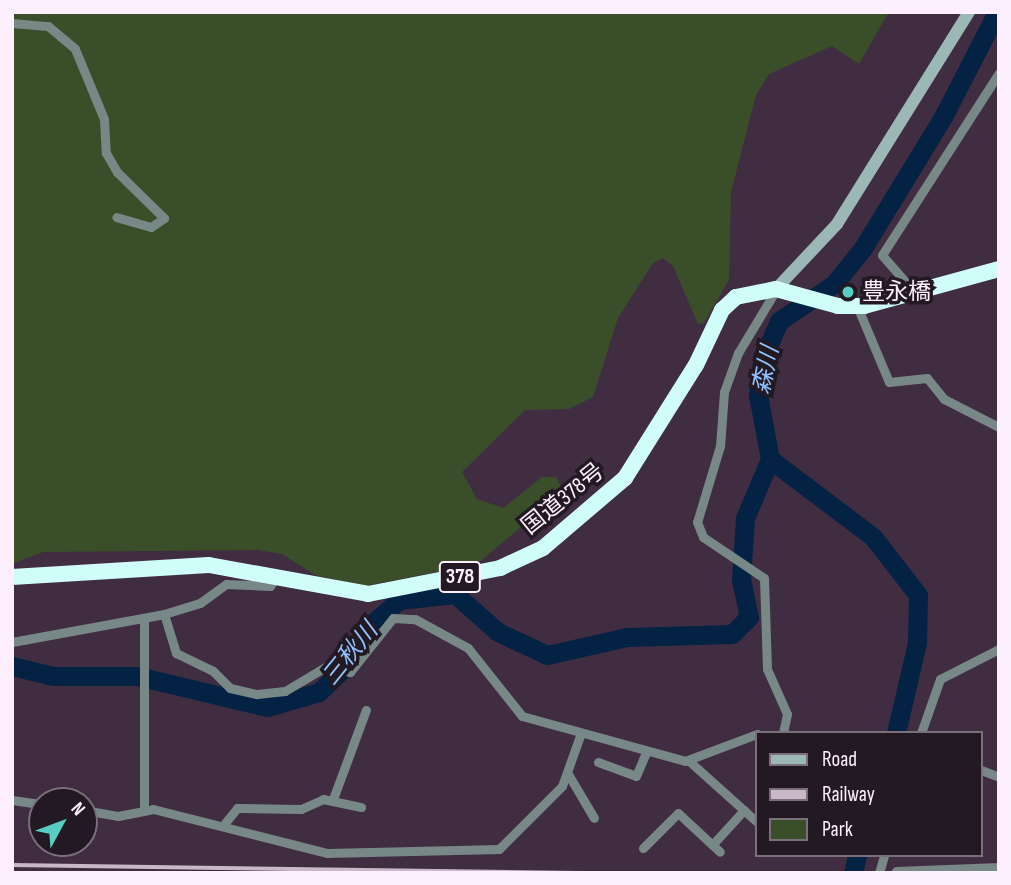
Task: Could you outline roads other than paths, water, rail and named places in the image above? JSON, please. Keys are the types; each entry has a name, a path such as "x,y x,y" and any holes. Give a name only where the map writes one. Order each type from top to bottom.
{"highway":[{"name":"国道378号","path":"12,576 209,565 278,575 368,594 482,572 530,556 625,478 728,303 747,291 784,291 838,306 857,306 999,270"}],"street":[{"path":"783,731 787,714 767,669 765,585 749,565 703,537 697,522 720,446 724,392 738,353 837,224 969,12"},
{"path":"12,23 48,26 75,50 104,119 106,153 117,172 164,218 151,227 116,217"},
{"path":"915,293 882,255 999,73"},
{"path":"857,306 889,382 905,385 924,377 956,407 999,427"},
{"path":"12,642 164,614 200,603 226,584 270,586 278,575"},
{"path":"164,614 176,653 213,670 230,688 285,691 327,666 350,672 393,618 415,619 468,648 522,716 646,752 689,761 755,820"},
{"path":"144,619 148,671 144,809"},
{"path":"922,731 940,679 999,649"},
{"path":"333,799 366,709"},
{"path":"98,812 118,816 144,809 225,823 327,853 499,849 568,774 581,733"},
{"path":"689,761 755,735"},
{"path":"598,762 636,776 646,752"},
{"path":"568,774 594,818"},
{"path":"225,823 237,808 302,809 333,799 361,807"},
{"path":"713,844 744,810"},
{"path":"643,848 678,813 720,852"},
{"path":"896,870 999,867"}],"waterway":[{"name":"森川","path":"896,731 917,643 918,595 873,537 770,459 758,395 762,360 779,321 834,284 863,248 943,117 997,12"},
{"name":"三秋川","path":"12,666 53,676 137,676 267,707 319,692 348,664 364,631 399,600 455,594 498,632 547,655 627,637 732,634 749,617 741,580 745,518 770,459"},
{"name":"森川","path":"853,873 857,857"}],"railway":[{"path":"12,865 579,873"}],"place":[{"name":"豊永橋","path":"848,292"}]}
